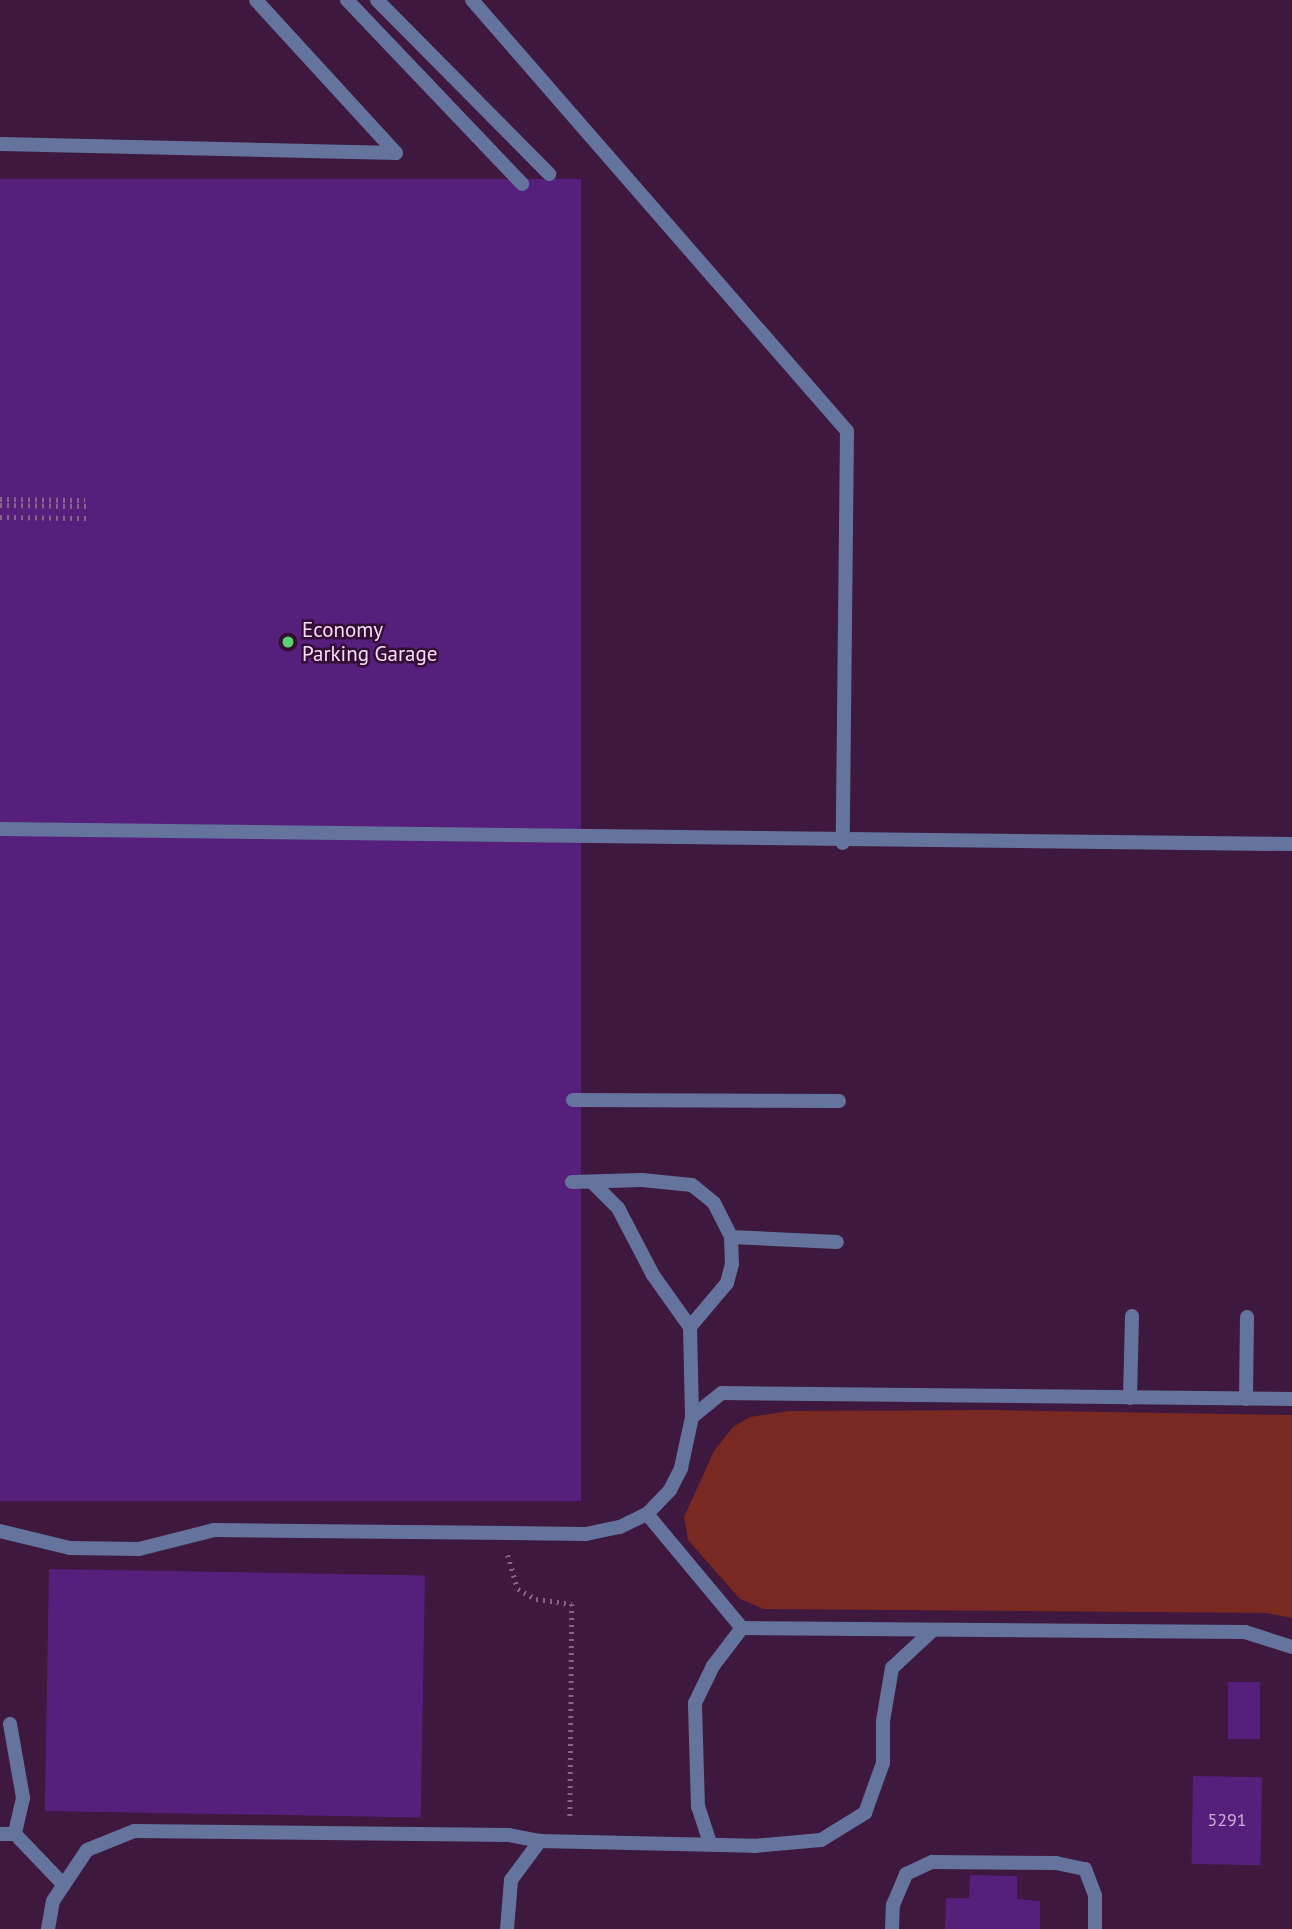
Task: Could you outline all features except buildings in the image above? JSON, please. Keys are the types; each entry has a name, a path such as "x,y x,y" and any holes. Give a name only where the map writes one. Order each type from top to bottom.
{"lane":[{"path":"0,144 396,153 256,0"},
{"path":"347,0 522,184"},
{"path":"377,0 549,174"},
{"path":"472,0 847,431 843,842"},
{"path":"0,829 843,842 1292,844"},
{"path":"573,1100 839,1101"},
{"path":"572,1182 595,1185 642,1180 692,1185 714,1203 731,1237 727,1283 690,1327"},
{"path":"0,1531 71,1548 139,1549 214,1530 586,1534 620,1527 647,1514 670,1490 681,1468 692,1417 690,1327 653,1275 618,1209 595,1185"},
{"path":"731,1237 837,1242"},
{"path":"1130,1398 1132,1316"},
{"path":"1246,1399 1247,1317"},
{"path":"692,1417 722,1393 1292,1399"},
{"path":"647,1514 742,1628 1245,1632 1292,1647"},
{"path":"710,1843 698,1807 695,1703 713,1666 742,1628"},
{"path":"48,1929 53,1900 87,1850 134,1831 509,1835 540,1841 754,1846 821,1840 865,1813 883,1763 883,1721 892,1668 933,1630"},
{"path":"10,1724 23,1798 15,1834"},
{"path":"0,1834 15,1834 64,1884"},
{"path":"507,1929 510,1880 540,1841"},
{"path":"892,1929 893,1905 906,1874 932,1862 1056,1863 1085,1868 1095,1895 1096,1929"}],"path":[{"path":"0,499 86,503 0,505"},
{"path":"0,517 86,518"},
{"path":"506,1533 509,1564 519,1589 536,1599 572,1604 570,1827"}],"shaded area":[{"path":"990,1410 1292,1415 1292,1618 1266,1613 764,1609 740,1599 688,1540 684,1517 714,1451 733,1427 750,1417 789,1411"}],"place":[{"name":"Economy Parking Garage","path":"288,642"}]}
